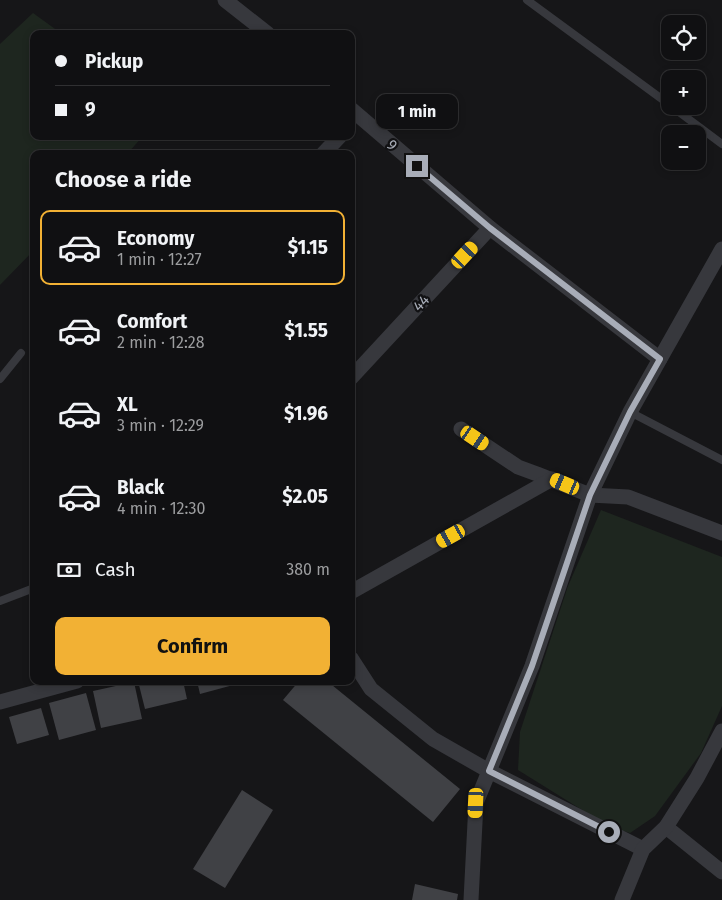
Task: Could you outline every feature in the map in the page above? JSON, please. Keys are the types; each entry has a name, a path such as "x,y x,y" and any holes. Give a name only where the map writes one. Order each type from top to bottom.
{"street":[{"path":"225,0 263,30"},
{"name":"9","path":"355,118 490,228 660,359"},
{"path":"326,150 336,140"},
{"name":"44","path":"355,374 490,228"},
{"path":"471,900 476,803 532,666 590,495 630,412 722,249"},
{"path":"461,429 518,467 590,495 628,497 722,533"},
{"path":"355,590 552,479"},
{"path":"355,664 371,689 433,739 489,771 643,849"},
{"path":"0,702 62,685"},
{"path":"622,900 643,849 666,827 697,778 722,731"},
{"path":"666,827 722,872"}],"lane":[{"path":"527,0 661,99"},
{"path":"682,115 722,144"},
{"path":"0,380 21,353"},
{"path":"630,412 722,460"},
{"path":"0,601 30,590"}],"shaded area":[{"path":"33,13 56,30 30,30 30,140 139,140 131,150 30,150 30,254 0,285 0,44"},
{"path":"601,510 722,557 722,706 701,753 655,816 630,833 608,826 518,770 520,732 568,586"}],"building":[{"path":"120,685 135,685 142,719 101,728 93,691"},
{"path":"139,685 184,685 187,699 145,709"},
{"path":"198,685 233,685 200,694"},
{"path":"296,685 332,685 460,789 433,822 283,700"},
{"path":"86,693 96,730 59,740 49,703"},
{"path":"41,708 49,735 17,744 9,717"},
{"path":"242,790 273,810 225,888 193,869"},
{"path":"415,884 458,894 457,900 412,900"}],"route":[{"path":"417,166 490,228 660,359 630,412 590,495 532,666 489,771 609,832"}]}
